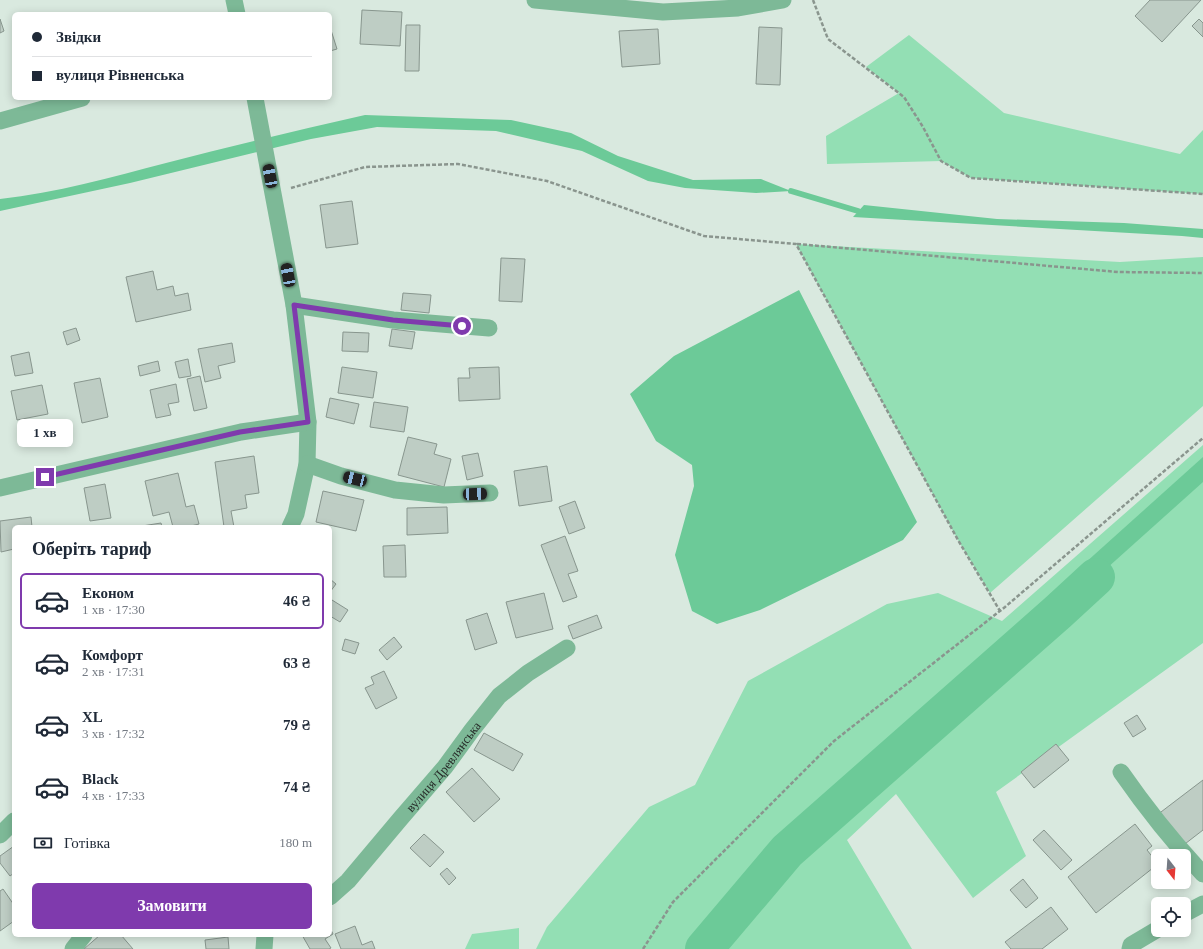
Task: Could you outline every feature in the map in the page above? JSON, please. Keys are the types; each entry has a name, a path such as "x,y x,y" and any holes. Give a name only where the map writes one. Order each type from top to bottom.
{"street":[{"path":"234,0 237,12"},
{"path":"535,0 662,12 738,8 783,0"},
{"path":"0,121 75,100"},
{"path":"255,100 294,305 308,422 307,464 296,514 291,525"},
{"path":"294,305 393,320 489,328"},
{"path":"0,488 240,432 308,422"},
{"path":"307,464 341,476 395,490 444,495 490,493"},
{"name":"вулиця Древлянська","path":"332,895 348,881 445,767 499,696 528,673 567,648"},
{"path":"1121,772 1146,809 1203,874"},
{"path":"0,835 12,823"},
{"path":"1191,910 1203,904"},
{"path":"1130,949 1131,945 1151,933"},
{"path":"73,949 82,937"},
{"path":"264,949 265,937"}],"path":[{"path":"813,0 828,39 904,97 941,160 971,178 1203,194"},
{"path":"272,193 365,167 458,164 547,181 704,236 1118,272 1203,273"},
{"path":"796,244 954,533 1000,611"},
{"path":"643,949 673,902 834,741 1000,611 1203,438"}],"shaded area":[{"path":"909,35 1004,113 1180,154 1203,130 1203,194 971,178 941,161 827,164 826,136 899,93 866,67"},
{"path":"365,115 511,120 571,133 618,156 693,180 761,179 791,191 756,193 685,188 648,181 582,151 496,131 377,127 311,139 130,183 0,211 0,199 42,193 84,184 240,144"},
{"path":"864,205 997,219 1124,223 1203,229 1203,238 853,217"},
{"path":"796,244 1120,262 1203,257 1203,406 990,593 958,540"},
{"path":"799,290 917,522 903,540 760,610 717,624 692,611 675,555 694,486 692,465 656,441 630,394 674,356"},
{"path":"1203,445 1203,643 996,792 1026,856 973,898 896,794 847,840 912,949 536,949 547,927 649,807 695,785 748,681 887,604 938,593 1002,621"},
{"path":"1203,457 1203,482 1058,612 1035,608"},
{"path":"519,928 519,949 465,949 472,934"}],"building":[{"path":"1150,0 1201,0 1162,42 1135,16"},
{"path":"362,10 402,12 400,46 360,44"},
{"path":"0,19 4,31 0,33"},
{"path":"1199,19 1203,23 1203,37 1192,26"},
{"path":"406,25 420,25 419,71 405,71"},
{"path":"759,27 782,28 780,85 756,84"},
{"path":"658,29 660,64 622,67 619,31"},
{"path":"332,33 337,49 332,50"},
{"path":"352,201 358,244 326,248 320,205"},
{"path":"501,258 525,259 522,302 499,301"},
{"path":"153,271 157,290 173,286 175,296 188,293 191,310 136,322 126,277"},
{"path":"403,293 431,295 429,313 401,310"},
{"path":"76,328 80,340 67,345 63,332"},
{"path":"392,329 415,332 412,349 389,346"},
{"path":"343,332 369,333 368,352 342,351"},
{"path":"232,343 235,362 218,366 221,378 205,382 198,349"},
{"path":"29,352 33,373 15,376 11,356"},
{"path":"188,359 191,376 179,378 175,362"},
{"path":"158,361 160,371 140,376 138,366"},
{"path":"342,367 377,372 373,398 338,393"},
{"path":"499,367 500,399 459,401 458,378 470,378 469,368"},
{"path":"200,376 207,408 194,411 187,379"},
{"path":"100,378 108,417 82,423 74,383"},
{"path":"176,384 179,402 168,404 171,415 156,418 150,390"},
{"path":"42,385 48,414 17,420 11,391"},
{"path":"330,398 359,404 354,424 326,417"},
{"path":"374,402 408,407 404,432 370,427"},
{"path":"408,437 437,444 434,454 451,459 444,487 398,475"},
{"path":"478,453 483,476 467,480 462,456"},
{"path":"254,456 259,493 245,495 247,508 231,511 234,525 224,525 215,462"},
{"path":"547,466 552,501 519,506 514,471"},
{"path":"178,473 186,507 194,505 199,524 172,525 169,512 153,516 145,481"},
{"path":"105,484 111,518 90,521 84,488"},
{"path":"323,491 364,500 356,531 316,522"},
{"path":"575,501 585,528 569,534 559,507"},
{"path":"447,507 448,533 407,535 407,508"},
{"path":"31,517 32,525 12,525 12,549 1,552 0,521"},
{"path":"161,523 162,525 148,525"},
{"path":"565,536 578,571 568,574 577,597 563,602 541,545"},
{"path":"405,545 406,577 384,577 383,546"},
{"path":"332,581 336,584 332,589"},
{"path":"544,593 553,629 516,638 506,602"},
{"path":"332,600 348,610 340,622 332,617"},
{"path":"487,613 497,643 475,650 466,620"},
{"path":"597,615 602,628 573,639 568,626"},
{"path":"394,637 402,647 387,660 379,650"},
{"path":"345,639 359,643 355,654 342,650"},
{"path":"384,671 397,698 376,709 365,688 374,684 371,677"},
{"path":"1137,715 1146,729 1133,737 1124,723"},
{"path":"484,733 523,754 513,771 474,750"},
{"path":"1056,744 1069,760 1034,788 1021,772"},
{"path":"472,768 500,799 474,822 446,792"},
{"path":"1203,780 1203,830 1181,847 1157,815"},
{"path":"1135,824 1152,846 1147,850 1151,855 1151,870 1096,913 1068,877"},
{"path":"1044,830 1072,860 1061,870 1033,840"},
{"path":"424,834 444,852 430,867 410,848"},
{"path":"12,847 12,874 10,876 0,863 0,856"},
{"path":"447,868 456,878 449,885 440,874"},
{"path":"1023,879 1038,898 1026,908 1010,890"},
{"path":"3,889 12,902 12,922 0,931 0,891"},
{"path":"1051,907 1068,929 1042,949 1011,949 1005,942"},
{"path":"355,926 362,945 372,941 375,949 341,949 335,934"},
{"path":"98,937 123,937 133,949 84,949"},
{"path":"228,937 229,949 206,949 205,940"},
{"path":"303,937 328,937 325,939 331,948 310,949"}],"waterway":[{"path":"791,191 858,211"},
{"path":"704,949 787,851 1096,577"}],"route":[{"path":"45,477 240,432 308,422 294,305 393,320 462,326"}]}
